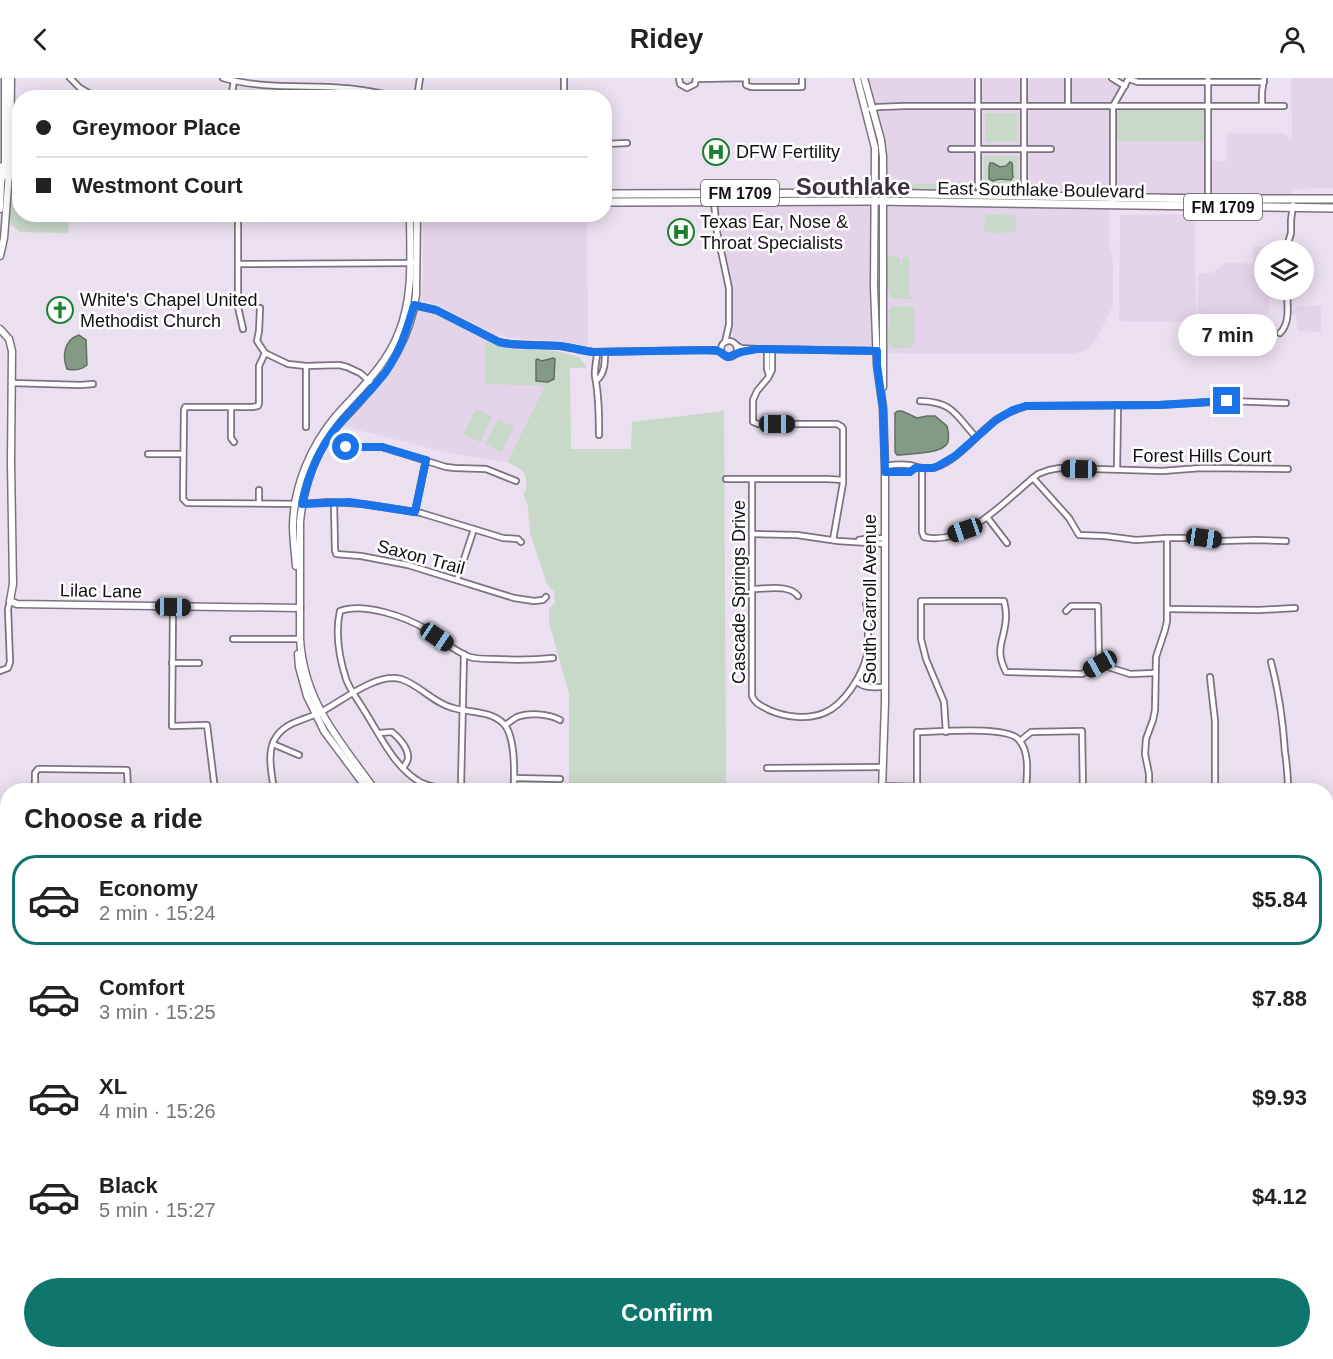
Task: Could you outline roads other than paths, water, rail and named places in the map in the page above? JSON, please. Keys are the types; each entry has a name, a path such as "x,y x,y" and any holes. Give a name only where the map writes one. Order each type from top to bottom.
{"main road":[{"name":"East Southlake Boulevard","path":"612,194 714,193 1113,206 1333,208"},
{"name":"East Southlake Boulevard","path":"612,202 969,195 1333,199"}],"street":[{"path":"0,209 5,162 5,78"},
{"path":"0,256 4,238 4,171 11,78"},
{"path":"70,78 83,90"},
{"path":"223,78 274,86 357,90"},
{"path":"678,78 680,84 687,88 693,86 696,78 746,78 746,85 751,87 802,87 802,78"},
{"path":"857,78 874,148 879,198"},
{"path":"864,78 882,148 879,198"},
{"path":"978,78 978,187 985,195"},
{"path":"1024,78 1024,188 1030,196"},
{"path":"1068,78 1068,106"},
{"path":"1112,78 1125,86"},
{"path":"1113,206 1113,106 1129,78 1138,82 1264,80 1262,105"},
{"path":"1208,80 1208,199"},
{"path":"232,90 234,81"},
{"path":"862,98 867,108 1284,105"},
{"path":"612,144 627,143"},
{"path":"951,149 1051,149"},
{"path":"969,195 978,187"},
{"path":"1017,196 1024,188"},
{"path":"714,193 717,232 729,288 728,338 722,350 723,354"},
{"name":"South Carroll Avenue","path":"879,198 874,280 880,351"},
{"name":"South Carroll Avenue","path":"879,198 883,323 877,365 883,408 885,469 885,687 882,783"},
{"path":"1289,240 1295,199"},
{"path":"238,222 238,307 243,329"},
{"path":"410,222 413,262"},
{"path":"363,783 324,731 318,713 304,686 299,667 298,573 293,526 299,504 302,476 318,442 336,416 372,383 389,353 397,346 411,304 410,291 416,222"},
{"path":"238,264 413,262"},
{"path":"874,280 883,303"},
{"path":"1280,333 1286,323 1287,300"},
{"path":"875,301 882,308 883,323"},
{"path":"411,304 436,310 499,342 510,345 560,346 597,352 703,350 718,351 728,357 757,349"},
{"path":"260,308 256,341 265,353 288,363 347,367 372,383"},
{"path":"729,325 737,351 735,354"},
{"path":"0,329 9,339 12,351 13,584 8,609 9,662 8,668 0,671"},
{"path":"703,350 730,341 739,347 770,350 880,351"},
{"path":"770,350 767,369 769,375 754,396 753,422 758,424 840,425 842,427 843,480 833,540"},
{"path":"597,352 597,366 594,375 597,380 599,435"},
{"path":"597,380 604,369 605,352"},
{"path":"265,353 259,366 258,406 185,407 184,502 364,504 415,512 502,538 518,539 521,542"},
{"path":"306,366 306,427"},
{"path":"597,366 604,369"},
{"path":"12,383 93,384"},
{"path":"920,401 936,402 946,406 956,413 976,437"},
{"path":"885,469 910,472 919,468 934,468 955,456 996,420 1026,406 1159,405 1227,401 1286,403"},
{"path":"1117,470 1118,405"},
{"path":"231,407 231,438 234,442"},
{"path":"346,447 382,447 455,468 486,470 516,481"},
{"path":"148,454 183,454"},
{"path":"415,512 426,460"},
{"path":"919,468 924,537 950,536 965,530 987,517 1033,478 1069,518 1078,535 1136,540 1204,538 1222,541 1286,541"},
{"name":"Forest Hills Court","path":"1033,478 1043,471 1060,468 1162,471 1201,468 1288,469"},
{"path":"726,479 843,480"},
{"name":"Cascade Springs Drive","path":"752,479 752,696 756,703 779,714 807,716 820,714 834,707 856,681"},
{"path":"259,490 259,503"},
{"name":"Saxon Trail","path":"334,503 336,554 408,565 514,598 538,601 546,597"},
{"path":"987,517 1007,543"},
{"path":"457,580 474,529"},
{"path":"752,534 885,541"},
{"path":"1149,783 1145,754 1146,739 1155,710 1156,657 1165,630 1167,538"},
{"path":"753,589 786,589 798,596"},
{"name":"Lilac Lane","path":"10,601 17,604 298,609"},
{"path":"946,732 944,702 926,659 921,639 921,601 1004,601 1006,615 999,658 1006,672 1082,674 1100,664 1130,674 1155,673"},
{"path":"866,604 868,649 864,665 856,681 865,687 885,687"},
{"path":"1066,611 1071,606 1098,606 1100,664"},
{"path":"173,607 172,726 207,726 214,783"},
{"path":"424,783 404,768 387,748 347,681 340,659 338,624 340,611 354,608 384,612 409,621 470,657 534,660 553,658"},
{"path":"1167,609 1295,608"},
{"path":"233,639 298,639"},
{"path":"461,783 464,654"},
{"path":"1271,662 1278,687 1288,783"},
{"path":"172,663 199,663"},
{"path":"1210,677 1215,721 1215,783"},
{"path":"273,783 270,753 275,738 288,726 387,678 402,679 439,702 455,709 491,715 505,725 513,748 514,783"},
{"path":"318,713 370,783"},
{"path":"505,725 519,716 526,715 552,716 560,720"},
{"path":"917,783 917,732 982,730 1014,735 1020,741 1025,752 1026,783"},
{"path":"1020,741 1032,732 1082,731 1083,783"},
{"path":"379,734 392,732 396,735 407,752 408,759 404,768"},
{"path":"273,744 299,755"},
{"path":"767,768 883,767"},
{"path":"35,783 35,773 38,769 127,770 128,783"},
{"path":"514,778 560,779"},
{"path":"0,935 0,993"}],"place":[{"name":"DFW Fertility","path":"716,152"},
{"name":"Texas Ear, Nose & Throat Specialists","path":"681,232"},
{"name":"White's Chapel United Methodist Church","path":"60,310"}],"district":[{"name":"Southlake","path":"853,186"}]}
